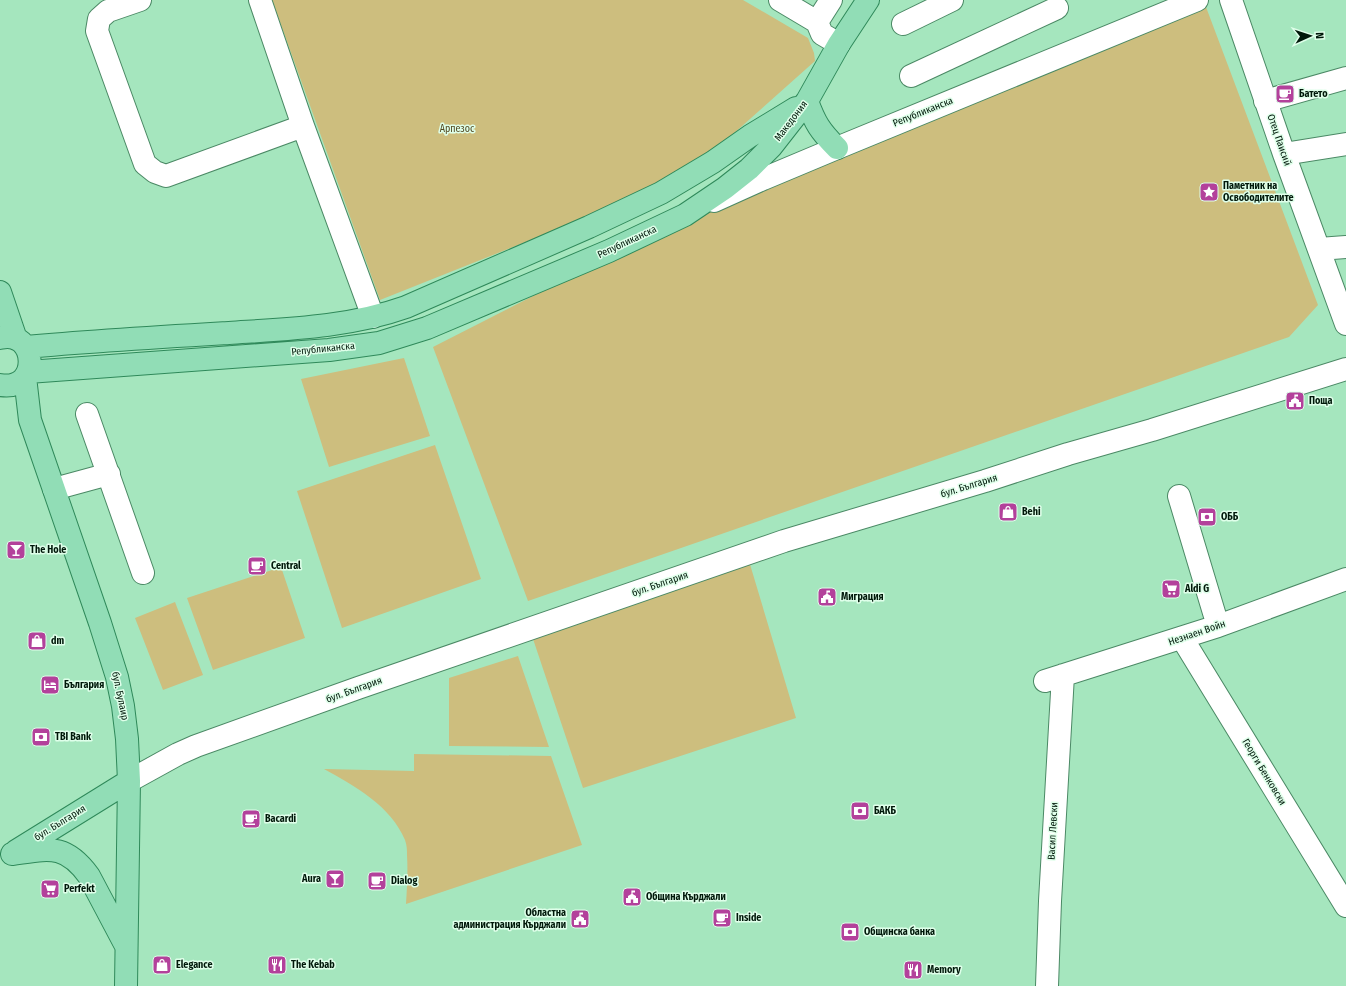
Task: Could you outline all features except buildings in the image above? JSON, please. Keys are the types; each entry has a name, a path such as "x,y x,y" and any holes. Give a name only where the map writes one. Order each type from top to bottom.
{"main road":[{"name":"Македония","path":"684,215 725,188 749,169 771,147 807,101 839,44 868,0"},
{"path":"0,292 14,341 302,328 373,317 406,307 661,193 713,162 750,136 807,101 815,122 826,138 837,148"},
{"name":"Републиканска","path":"15,380 329,350 379,343 427,328 609,252 684,215"},
{"path":"373,317 379,343"},
{"name":"бул. Булаир","path":"14,341 29,352 31,362 15,380 102,630 117,678 123,706 127,739 129,781 126,986"},
{"name":"бул. България","path":"6,857 129,781"},
{"path":"6,857 41,850 55,850 65,853 73,858 82,866 89,876 127,948"}],"street":[{"path":"140,0 108,11 99,19 98,31 145,164 155,172 166,176 303,126"},
{"path":"260,0 303,126 373,317"},
{"path":"780,0 817,22 822,34 839,44"},
{"path":"817,22 830,0"},
{"path":"903,24 952,0"},
{"name":"Републиканска","path":"684,215 763,179 1197,0"},
{"name":"Отец Паисий","path":"1230,0 1346,324"},
{"path":"910,76 1057,8"},
{"path":"1265,101 1346,78"},
{"path":"1284,154 1346,144"},
{"path":"1319,249 1346,247"},
{"name":"бул. България","path":"129,781 178,754 196,746 373,682 784,541 817,533 903,505 985,481 1068,454 1152,430 1346,369"},
{"path":"87,414 143,573"},
{"path":"54,489 109,474"},
{"path":"1179,496 1218,626"},
{"name":"Незнаен Войн","path":"1054,678 1218,626 1346,579"},
{"name":"Георги Бенковски","path":"1182,638 1346,906"},
{"name":"Васил Левски","path":"1047,986 1054,678"}],"green space":[{"name":"Арпезос","path":"272,0 743,0 808,38 814,53 815,61 705,159 626,202 380,300"},
{"path":"1193,0 1206,7 1318,305 1289,337 528,601 433,347 763,179"},
{"path":"404,358 430,436 329,467 301,379"},
{"path":"435,445 481,579 342,628 297,491"},
{"path":"749,561 796,718 583,788 530,630"},
{"path":"281,567 305,638 213,670 187,598"},
{"path":"175,602 203,675 163,690 135,618"},
{"path":"518,656 549,747 449,746 449,678"},
{"path":"414,754 551,756 582,845 406,904 407,848 399,828 391,817 371,798 348,782 324,769 414,771"}],"place":[{"name":"Батето","path":"1285,94"},
{"name":"Паметник на Освободителите","path":"1209,192"},
{"name":"Поща","path":"1295,401"},
{"name":"Behi","path":"1008,512"},
{"name":"ОББ","path":"1207,517"},
{"name":"The Hole","path":"16,550"},
{"name":"Central","path":"257,566"},
{"name":"Aldi G","path":"1171,589"},
{"name":"Миграция","path":"827,597"},
{"name":"dm","path":"37,641"},
{"name":"България","path":"50,685"},
{"name":"TBI Bank","path":"41,737"},
{"name":"БАКБ","path":"860,811"},
{"name":"Bacardi","path":"251,819"},
{"name":"Aura","path":"335,879"},
{"name":"Dialog","path":"377,881"},
{"name":"Perfekt","path":"50,889"},
{"name":"Община Кърджали","path":"632,897"},
{"name":"Inside","path":"722,918"},
{"name":"Областна администрация Кърджали","path":"580,919"},
{"name":"Общинска банка","path":"850,932"},
{"name":"Elegance","path":"162,965"},
{"name":"The Kebab","path":"277,965"},
{"name":"Memory","path":"913,970"}]}
